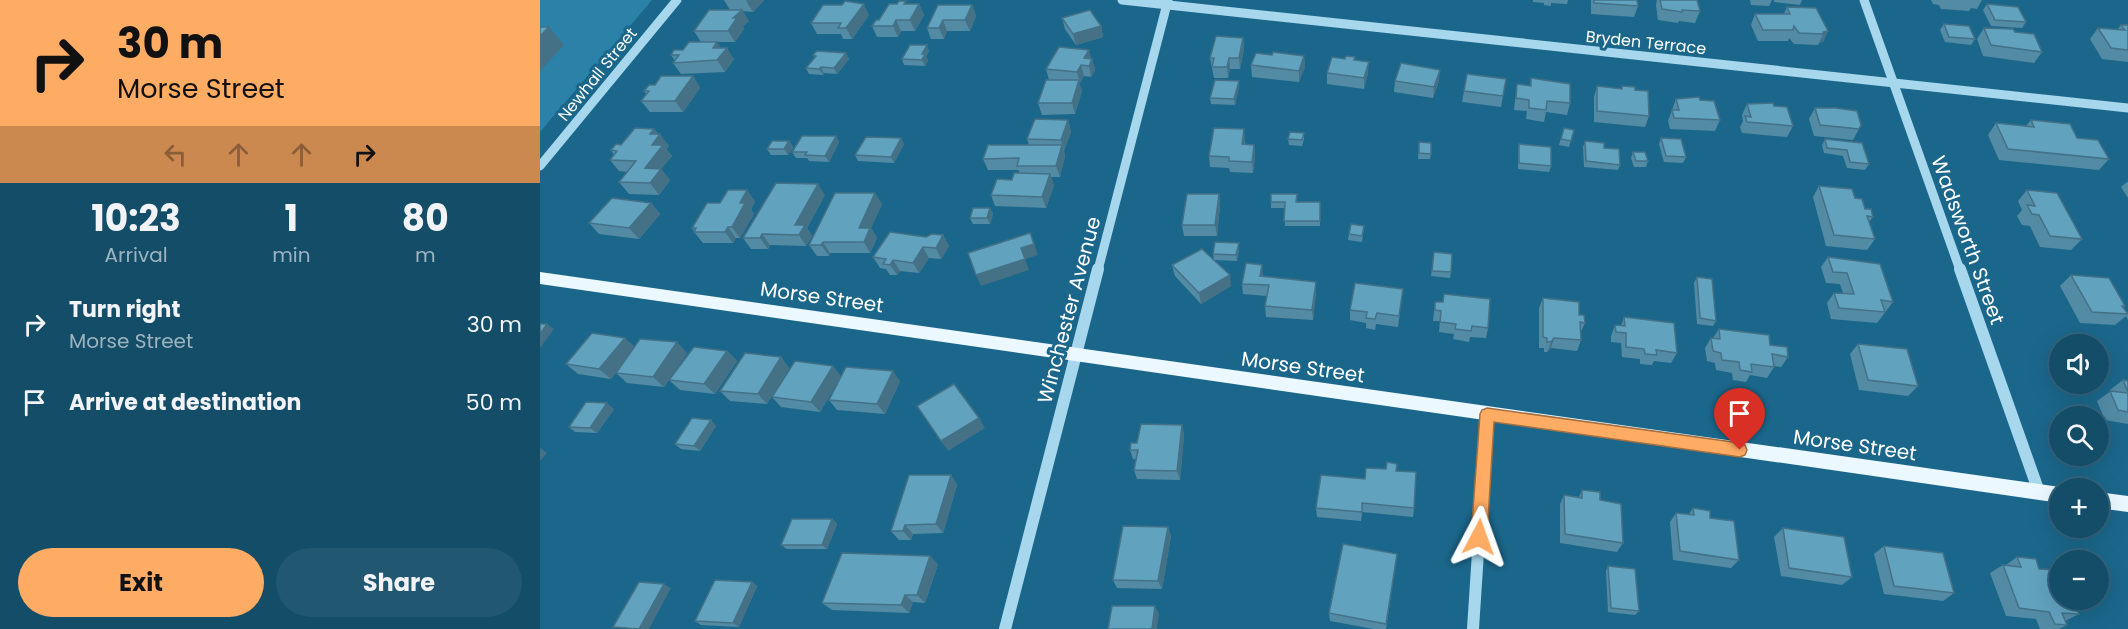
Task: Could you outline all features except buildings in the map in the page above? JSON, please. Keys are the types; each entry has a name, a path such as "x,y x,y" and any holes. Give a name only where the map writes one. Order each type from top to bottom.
{"main road":[{"name":"Morse Street","path":"540,278 2049,494"},
{"path":"2109,501 2128,504"}],"street":[{"name":"Newhall Street","path":"540,166 677,0"},
{"name":"Bryden Terrace","path":"1122,0 1168,2 1893,83 2126,106"},
{"name":"Wadsworth Street","path":"1864,0 2038,492"},
{"name":"Winchester Avenue","path":"1005,629 1168,2"},
{"path":"1473,629 1487,414"}],"shaded area":[{"path":"540,0 652,0 540,132"}],"route":[{"path":"1479,537 1487,414 1740,450"}]}
